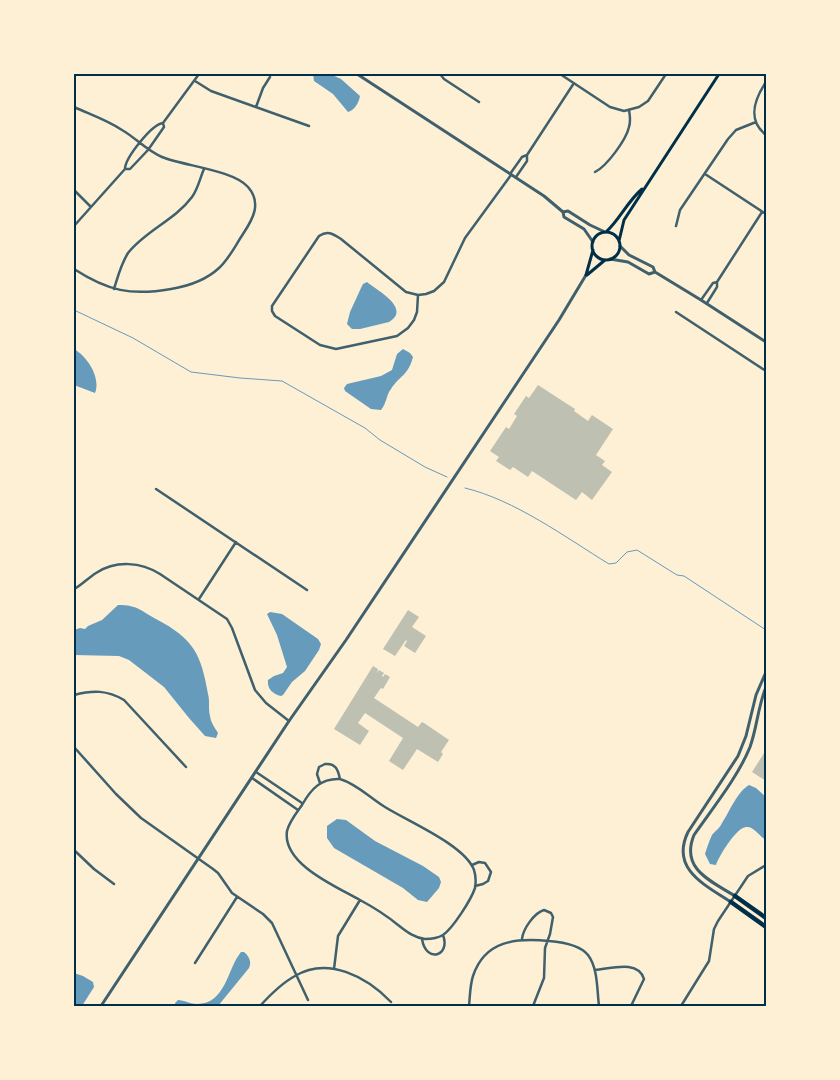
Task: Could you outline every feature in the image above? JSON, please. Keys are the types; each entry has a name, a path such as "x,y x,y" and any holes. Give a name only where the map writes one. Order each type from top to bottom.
{"highway":[{"path":"735,896 766,918"},
{"path":"731,902 766,927"}],"main road":[{"path":"586,275 605,260 616,255 620,246 619,241 624,220 720,74"},
{"path":"586,275 593,242 597,236 616,223 622,211 644,187"},
{"path":"605,232 613,234 619,241"},
{"path":"593,249 596,256 605,260"}],"street":[{"path":"74,226 90,206 126,169 130,169 148,150 164,127 163,123 199,74"},
{"path":"357,74 544,196 563,212 564,216 584,230 593,242"},
{"path":"440,74 444,79 479,102"},
{"path":"560,74 614,108 629,110 642,106 648,101 666,74"},
{"path":"256,107 263,88 270,77"},
{"path":"195,81 212,91 309,126"},
{"path":"766,82 758,94 754,107 756,122 766,135"},
{"path":"418,295 417,312 414,320 408,328 397,336 336,349 320,345 275,316 272,311 272,306 319,236 324,233 332,233 341,239 400,288 418,295 434,291 444,282 465,238 522,157 526,155 574,83"},
{"path":"74,107 121,129 148,150 164,158 241,180 251,191 255,203 255,214 252,221 225,261 208,277 197,283 149,293 130,292 103,286 74,269"},
{"path":"595,172 606,164 627,133 630,125 629,110"},
{"path":"676,226 680,210 731,134 740,128 756,122"},
{"path":"126,169 126,164 140,143 158,123 163,123"},
{"path":"516,178 527,161 526,155"},
{"path":"114,289 121,266 129,252 186,204 196,191 204,169"},
{"path":"704,174 766,214"},
{"path":"74,190 90,206"},
{"path":"563,212 568,211 590,226 605,232"},
{"path":"707,303 717,287 717,282 762,212"},
{"path":"620,246 629,255 653,268 655,272 707,303 766,342"},
{"path":"610,259 628,262 649,274 655,272"},
{"path":"101,1006 289,721 346,640 559,320 586,275"},
{"path":"702,300 713,283 717,282"},
{"path":"676,312 766,371"},
{"path":"156,489 308,590"},
{"path":"198,599 236,542"},
{"path":"74,588 105,568 128,564 152,570 227,619 256,690 266,704 289,721"},
{"path":"731,902 697,880 690,872 683,853 685,839 738,756 746,736 756,695 766,672"},
{"path":"735,896 700,873 692,862 690,855 694,835 744,760 753,738 766,687"},
{"path":"74,694 99,691 112,694 124,700 186,767"},
{"path":"74,747 141,818 218,873 228,889 269,920 298,974 308,1000"},
{"path":"320,783 317,772 325,764 336,766 340,779"},
{"path":"255,772 302,803"},
{"path":"252,778 298,810"},
{"path":"331,779 340,779 350,783 403,818 437,836 463,855 472,865 476,877 472,896 451,928 443,935 422,939 410,933 380,912 329,883 304,866 294,856 287,842 288,826 302,803 320,783 331,779"},
{"path":"74,850 94,869 114,884"},
{"path":"472,865 485,863 491,872 488,881 475,886"},
{"path":"681,1006 709,961 715,926 748,876 766,864"},
{"path":"195,963 237,897"},
{"path":"334,969 338,936 360,900"},
{"path":"522,939 524,930 539,912 544,910 551,913 553,917 545,948 544,978 533,1006"},
{"path":"422,939 423,946 427,952 438,954 445,946 443,935"},
{"path":"469,1006 473,978 481,961 508,941 522,939 547,941 578,947 583,950 592,962 599,1006"},
{"path":"594,970 632,967 639,970 644,979 630,1006"},
{"path":"260,1006 278,988 298,974 314,969 334,969 346,972 378,989 391,1002"}],"water":[{"path":"313,74 330,74 341,79 360,96 355,108 348,112 333,94 314,81"},
{"path":"367,282 384,294 395,305 397,311 395,317 389,322 352,329 347,324 350,312 363,284"},
{"path":"74,349 84,357 92,368 96,381 95,393 74,385"},
{"path":"403,349 413,357 411,363 406,372 389,391 381,410 371,409 345,391 344,388 347,384 381,376 392,370 397,354"},
{"path":"118,605 135,607 169,626 194,649 205,680 209,697 209,711 213,725 218,733 216,738 205,736 164,687 129,660 119,656 74,655 74,630 85,629 102,620"},
{"path":"270,612 282,614 318,639 321,644 305,671 292,682 281,696 275,694 268,686 268,680 283,673 287,667 277,635 267,614"},
{"path":"749,785 756,788 766,797 766,840 752,828 746,827 738,832 728,843 716,865 710,864 705,854 712,835 721,825 737,797"},
{"path":"337,819 346,820 375,841 423,866 439,877 441,882 439,888 427,902 418,900 403,888 334,848 327,838 327,826"},
{"path":"241,952 244,952 249,957 249,968 218,1006 176,1006 175,1003 178,1000 197,1004 214,998 225,984"},
{"path":"74,973 93,982 94,987 82,1006 74,1006"}],"building":[{"path":"538,385 575,409 574,411 588,421 592,415 613,429 596,455 605,461 602,465 612,472 592,500 582,492 576,500 532,471 528,477 513,467 510,470 496,461 499,457 490,451 506,427 509,429 517,416 514,414 526,396 529,398"},
{"path":"408,610 419,617 412,627 426,636 415,653 404,646 406,640 395,656 383,649"},
{"path":"373,666 378,669 377,673 379,670 384,673 383,677 385,674 390,677 383,689 381,688 374,698 418,727 422,722 449,740 441,752 443,754 438,762 417,749 403,770 389,761 403,738 365,713 358,723 369,731 360,745 334,729"},
{"path":"766,750 766,781 752,772"}],"waterway":[{"path":"74,310 133,338 191,372 282,381 365,428 380,440 425,467 447,477"},
{"path":"465,488 521,510 609,564 616,563 627,552 637,550 677,575 684,576 766,630"}]}
